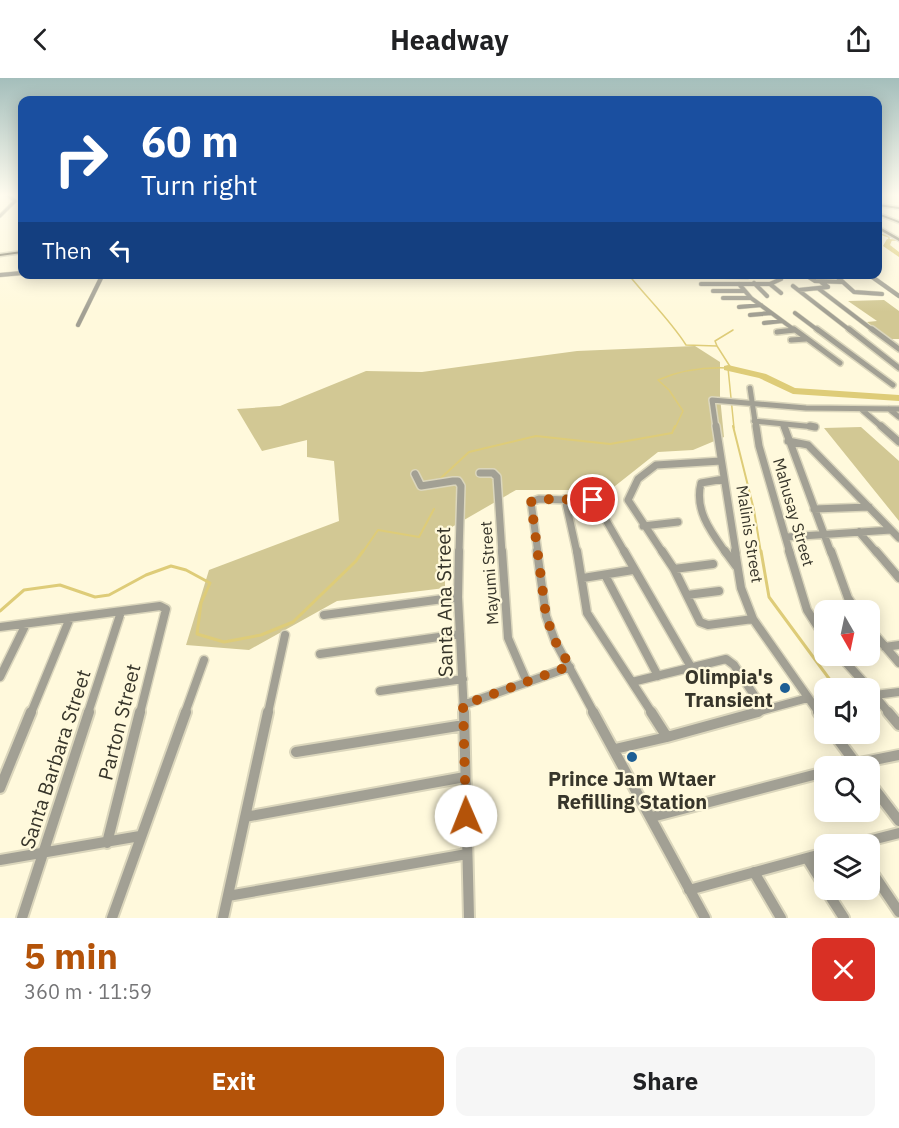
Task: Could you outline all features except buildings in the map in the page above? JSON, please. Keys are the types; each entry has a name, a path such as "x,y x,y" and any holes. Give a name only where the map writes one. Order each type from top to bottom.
{"main road":[{"path":"0,255 18,253"}],"street":[{"path":"0,274 18,273"},
{"path":"78,325 81,313 85,311 101,279"},
{"path":"717,279 722,284"},
{"path":"750,279 767,296"},
{"path":"701,284 770,284 782,279"},
{"path":"811,279 821,282 843,282"},
{"path":"840,279 854,292 882,294"},
{"path":"875,279 899,296"},
{"path":"799,290 828,288 821,282"},
{"path":"739,284 751,298 840,363"},
{"path":"770,284 781,293"},
{"path":"793,286 899,368"},
{"path":"819,289 899,349"},
{"path":"713,291 745,291"},
{"path":"723,298 751,298"},
{"path":"739,307 761,305"},
{"path":"750,315 771,313"},
{"path":"795,313 893,385"},
{"path":"764,323 782,321"},
{"path":"777,332 812,327"},
{"path":"791,340 806,339"},
{"name":"Mahusay Street","path":"750,388 759,446 807,610 814,621"},
{"name":"Malinis Street","path":"753,404 712,400 741,588 753,619 814,706"},
{"path":"753,404 806,408 899,409"},
{"path":"861,409 899,442"},
{"path":"889,409 899,417"},
{"path":"754,421 815,427"},
{"path":"783,424 813,509 849,600"},
{"path":"788,441 808,445 899,538"},
{"path":"721,461 662,464 652,467 638,479 628,500 643,526 674,569 700,622 704,624 753,619"},
{"name":"Mayumi Street","path":"480,473 493,473 497,477 508,639 527,682"},
{"name":"Santa Ana Street","path":"415,474 421,486 453,481 458,481 461,486 458,597 463,680 468,918"},
{"path":"724,479 701,483 698,500 707,525 738,569"},
{"path":"691,667 633,570 596,502 565,499 539,499 531,502 546,616 555,641 705,918"},
{"path":"565,499 583,578 587,613 667,737"},
{"path":"813,509 869,507"},
{"path":"643,526 678,522"},
{"path":"787,537 891,530"},
{"path":"859,532 899,578"},
{"path":"674,569 712,564"},
{"path":"583,578 633,570"},
{"path":"605,575 658,676"},
{"path":"687,595 719,591"},
{"path":"324,615 458,597"},
{"name":"Parton Street","path":"107,843 166,609 160,606 121,612"},
{"path":"0,627 121,612"},
{"name":"Santa Barbara Street","path":"22,918 121,612"},
{"path":"0,788 70,618"},
{"path":"0,677 26,624"},
{"path":"320,654 460,634"},
{"path":"223,918 285,635"},
{"path":"880,641 899,663"},
{"path":"885,647 899,645"},
{"path":"632,682 720,659 730,661 764,710"},
{"path":"112,918 204,660"},
{"path":"463,705 570,666"},
{"path":"849,666 859,678"},
{"path":"380,691 463,680"},
{"path":"880,691 899,692"},
{"path":"615,749 808,698"},
{"path":"880,702 899,725"},
{"path":"296,752 464,725"},
{"path":"880,760 899,755"},
{"path":"652,817 814,775"},
{"path":"245,817 465,777"},
{"path":"880,796 899,821"},
{"path":"880,838 899,833"},
{"path":"0,860 140,836"},
{"path":"228,896 467,854"},
{"path":"689,890 814,856"},
{"path":"807,858 814,869"},
{"path":"754,872 781,918"},
{"path":"880,884 899,912"},
{"path":"833,900 844,918"}],"shaded area":[{"path":"884,300 899,311 899,339 889,339 867,322 877,321 848,301"},
{"path":"695,346 720,362 720,397 724,437 693,450 658,452 610,490 516,490 445,531 445,588 337,601 249,650 186,645 209,570 339,521 334,461 307,457 307,440 262,451 237,409 280,406 366,371 422,372 577,351"},
{"path":"861,427 899,461 899,521 824,428"}],"waterway":[{"path":"882,234 889,237 889,240 896,240"},
{"path":"889,240 886,246 899,255"},
{"path":"632,279 686,345 717,346"},
{"path":"717,346 715,341 733,330"},
{"path":"717,346 731,368"},
{"path":"675,428 683,411 669,390 658,380 684,372 719,368 728,368 734,428"},
{"path":"728,368 762,376 793,391 899,398"},
{"path":"441,478 469,452 536,436 610,444 672,433 675,426"},
{"path":"733,426 754,510 761,553"},
{"path":"362,553 378,530 419,537 434,509"},
{"path":"0,611 24,590 60,585 95,597 109,595 146,575 171,566 186,570 210,583 201,603 197,634 224,642 261,635 293,622 356,561 363,551"},
{"path":"761,551 769,597 829,678"}],"place":[{"name":"Olimpia's Transient","path":"785,688"},
{"name":"Prince Jam Wtaer Refilling Station","path":"632,757"}],"route":[{"path":"466,816 463,705 570,666 555,641 546,616 531,502 539,499 593,500"}]}
